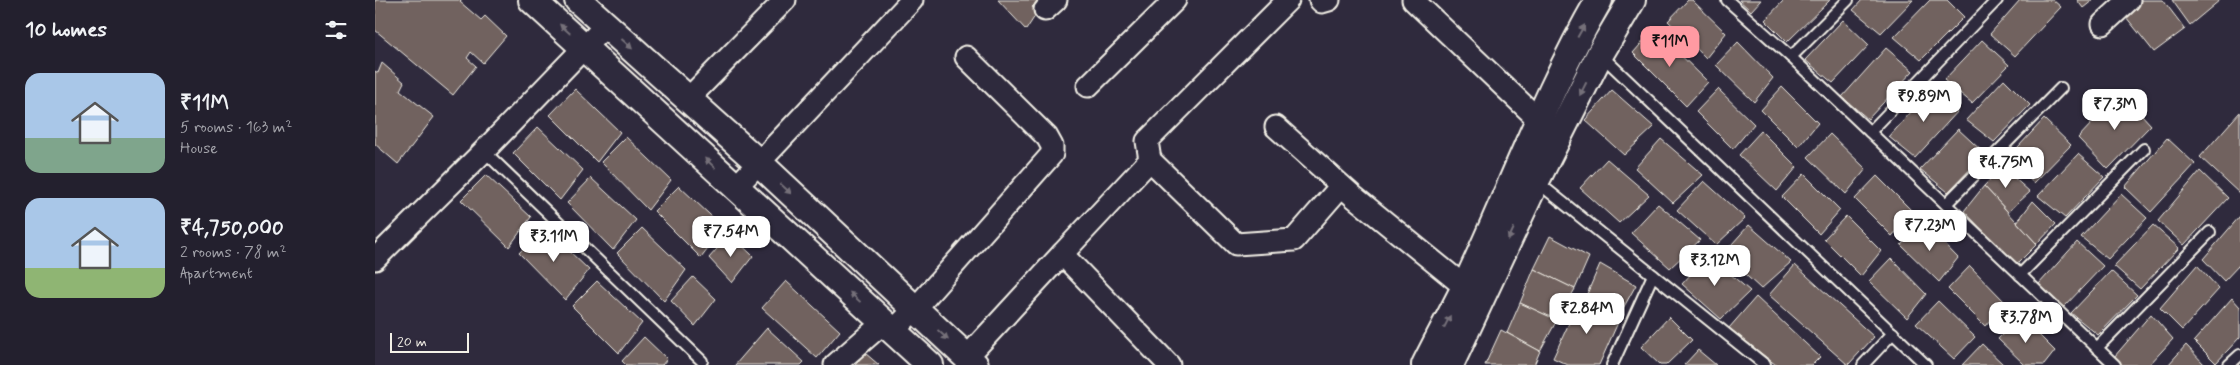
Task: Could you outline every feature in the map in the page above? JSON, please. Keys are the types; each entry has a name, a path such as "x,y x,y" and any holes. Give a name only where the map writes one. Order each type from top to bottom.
{"street":[{"path":"532,0 930,365"},
{"path":"688,99 785,0"},
{"path":"736,187 912,0"},
{"path":"1088,86 1175,0"},
{"path":"1288,0 1147,141 1150,160 1236,244 1294,240 1341,186"},
{"path":"1320,0 1322,2 1329,0"},
{"path":"1413,0 1539,120"},
{"path":"1450,365 1527,174 1539,120 1579,34 1599,0"},
{"path":"1425,365 1527,174 1632,0"},
{"path":"2103,24 2129,0"},
{"path":"375,259 585,48 594,9"},
{"path":"594,9 688,99 759,162 971,361 1062,254 1150,160"},
{"path":"835,365 915,309 1052,154 1052,146 1047,137 966,57"},
{"path":"1276,127 1341,186 1465,287"},
{"path":"1062,254 1169,365"}],"lane":[{"path":"1727,0 1791,56 2115,365"},
{"path":"1791,56 1847,0"},
{"path":"1870,132 1997,0"},
{"path":"1600,54 1926,365"},
{"path":"1946,204 2061,88"},
{"path":"2020,275 2144,149"},
{"path":"484,151 701,360"},
{"path":"1527,174 1765,365"},
{"path":"2097,348 2210,232"},
{"path":"1612,365 1653,274"},
{"path":"1863,365 1893,333"},
{"path":"2229,365 2240,355"}],"building":[{"path":"375,0 462,0 460,2 481,20 485,16 506,36 483,63 471,52 467,58 476,66 453,95 375,30"},
{"path":"998,0 1039,0 1032,7 1037,13 1026,30"},
{"path":"1688,0 1692,0 1726,33 1706,58 1668,21"},
{"path":"1739,0 1761,0 1751,11"},
{"path":"1784,0 1830,0 1787,42 1765,20"},
{"path":"1862,0 1913,0 1881,33 1853,10"},
{"path":"1930,0 1947,0 1964,17 1921,60 1894,37"},
{"path":"2020,0 2053,0 2061,7 2015,56 1990,34"},
{"path":"2077,0 2093,0 2083,8"},
{"path":"2139,0 2163,0 2185,29 2154,52 2122,12"},
{"path":"2172,0 2220,0 2190,25"},
{"path":"1843,20 1869,45 1833,83 1805,60"},
{"path":"1654,29 1708,82 1686,106 1633,53"},
{"path":"1982,40 2009,65 1972,103 1944,80"},
{"path":"1738,42 1773,78 1754,102 1716,65"},
{"path":"1886,48 1913,71 1868,119 1842,97"},
{"path":"382,63 404,82 400,90 434,117 398,164 375,144 375,71 378,73"},
{"path":"2004,79 2030,105 1994,142 1966,120"},
{"path":"1782,87 1818,123 1798,147 1761,110"},
{"path":"1933,87 1959,110 1915,158 1889,137"},
{"path":"575,89 620,132 597,162 550,115"},
{"path":"1718,89 1754,124 1733,149 1696,112"},
{"path":"1612,90 1654,127 1624,155 1585,120"},
{"path":"2121,92 2151,125 2108,169 2078,138"},
{"path":"2240,112 2240,194 2200,157"},
{"path":"2044,119 2071,145 2034,183 2006,160"},
{"path":"538,127 583,170 560,200 513,153"},
{"path":"1958,129 1985,154 1948,192 1920,169"},
{"path":"1761,131 1797,167 1777,191 1739,155"},
{"path":"1830,134 1866,169 1846,194 1808,157"},
{"path":"626,137 671,180 648,210 601,162"},
{"path":"2167,138 2195,164 2151,212 2125,187"},
{"path":"1661,139 1703,175 1673,203 1635,168"},
{"path":"2078,154 2104,177 2065,218 2038,196"},
{"path":"1607,159 1649,195 1619,223 1580,188"},
{"path":"2002,167 2030,192 2008,212 1984,186"},
{"path":"2200,171 2228,198 2184,245 2158,221"},
{"path":"1804,174 1840,210 1819,234 1782,197"},
{"path":"486,175 531,217 509,247 461,200"},
{"path":"1877,176 1913,212 1892,236 1855,199"},
{"path":"591,178 636,220 613,250 567,203"},
{"path":"1704,181 1745,218 1716,245 1677,210"},
{"path":"679,186 724,228 701,258 654,211"},
{"path":"1984,186 2037,244 2016,265 1964,211"},
{"path":"2121,194 2147,218 2108,259 2081,237"},
{"path":"2033,201 2056,224 2037,244 2017,222"},
{"path":"1658,204 1700,240 1670,268 1631,233"},
{"path":"1846,216 1881,251 1861,276 1824,239"},
{"path":"2240,216 2240,264 2224,281 2203,259"},
{"path":"1923,222 1958,258 1939,282 1901,245"},
{"path":"1749,225 1791,262 1761,289 1723,254"},
{"path":"2153,225 2179,248 2140,289 2114,266"},
{"path":"544,227 589,270 565,300 519,253"},
{"path":"642,228 686,270 664,301 617,253"},
{"path":"730,234 753,256 732,283 709,258"},
{"path":"1550,236 1589,257 1575,289 1534,269"},
{"path":"2077,242 2103,266 2064,307 2038,285"},
{"path":"1708,255 1750,291 1721,319 1682,284"},
{"path":"1891,258 1926,294 1907,318 1869,281"},
{"path":"1600,264 1636,285 1621,312 1587,294"},
{"path":"1795,265 1874,337 1848,365 1769,295"},
{"path":"2197,265 2219,289 2182,330 2160,308"},
{"path":"1970,266 2005,302 1985,326 1948,289"},
{"path":"1534,269 1575,289 1557,320 1520,303"},
{"path":"2111,271 2137,295 2098,335 2071,313"},
{"path":"693,277 716,299 695,326 671,301"},
{"path":"597,281 642,323 619,353 572,306"},
{"path":"786,281 840,331 817,358 762,308"},
{"path":"1581,297 1620,318 1599,365 1568,365 1553,358"},
{"path":"1756,297 1820,357 1812,365 1776,365 1729,328"},
{"path":"2232,298 2240,307 2240,337 2216,363 2194,341"},
{"path":"1938,301 1975,337 1954,359 1916,324"},
{"path":"1520,303 1557,320 1540,351 1507,333"},
{"path":"2151,314 2173,339 2149,365 2122,365 2114,357"},
{"path":"2020,316 2055,351 2044,365 2025,365 1998,339"},
{"path":"1669,317 1692,340 1666,365 1660,365 1641,347"},
{"path":"767,328 804,362 801,365 735,365"},
{"path":"1501,330 1540,351 1534,365 1485,365"},
{"path":"644,337 667,359 662,365 626,365 622,361"},
{"path":"1982,344 2004,365 1962,365"},
{"path":"2186,345 2205,365 2168,365"},
{"path":"1698,350 1716,365 1684,365"},
{"path":"865,353 879,365 855,365"}]}
